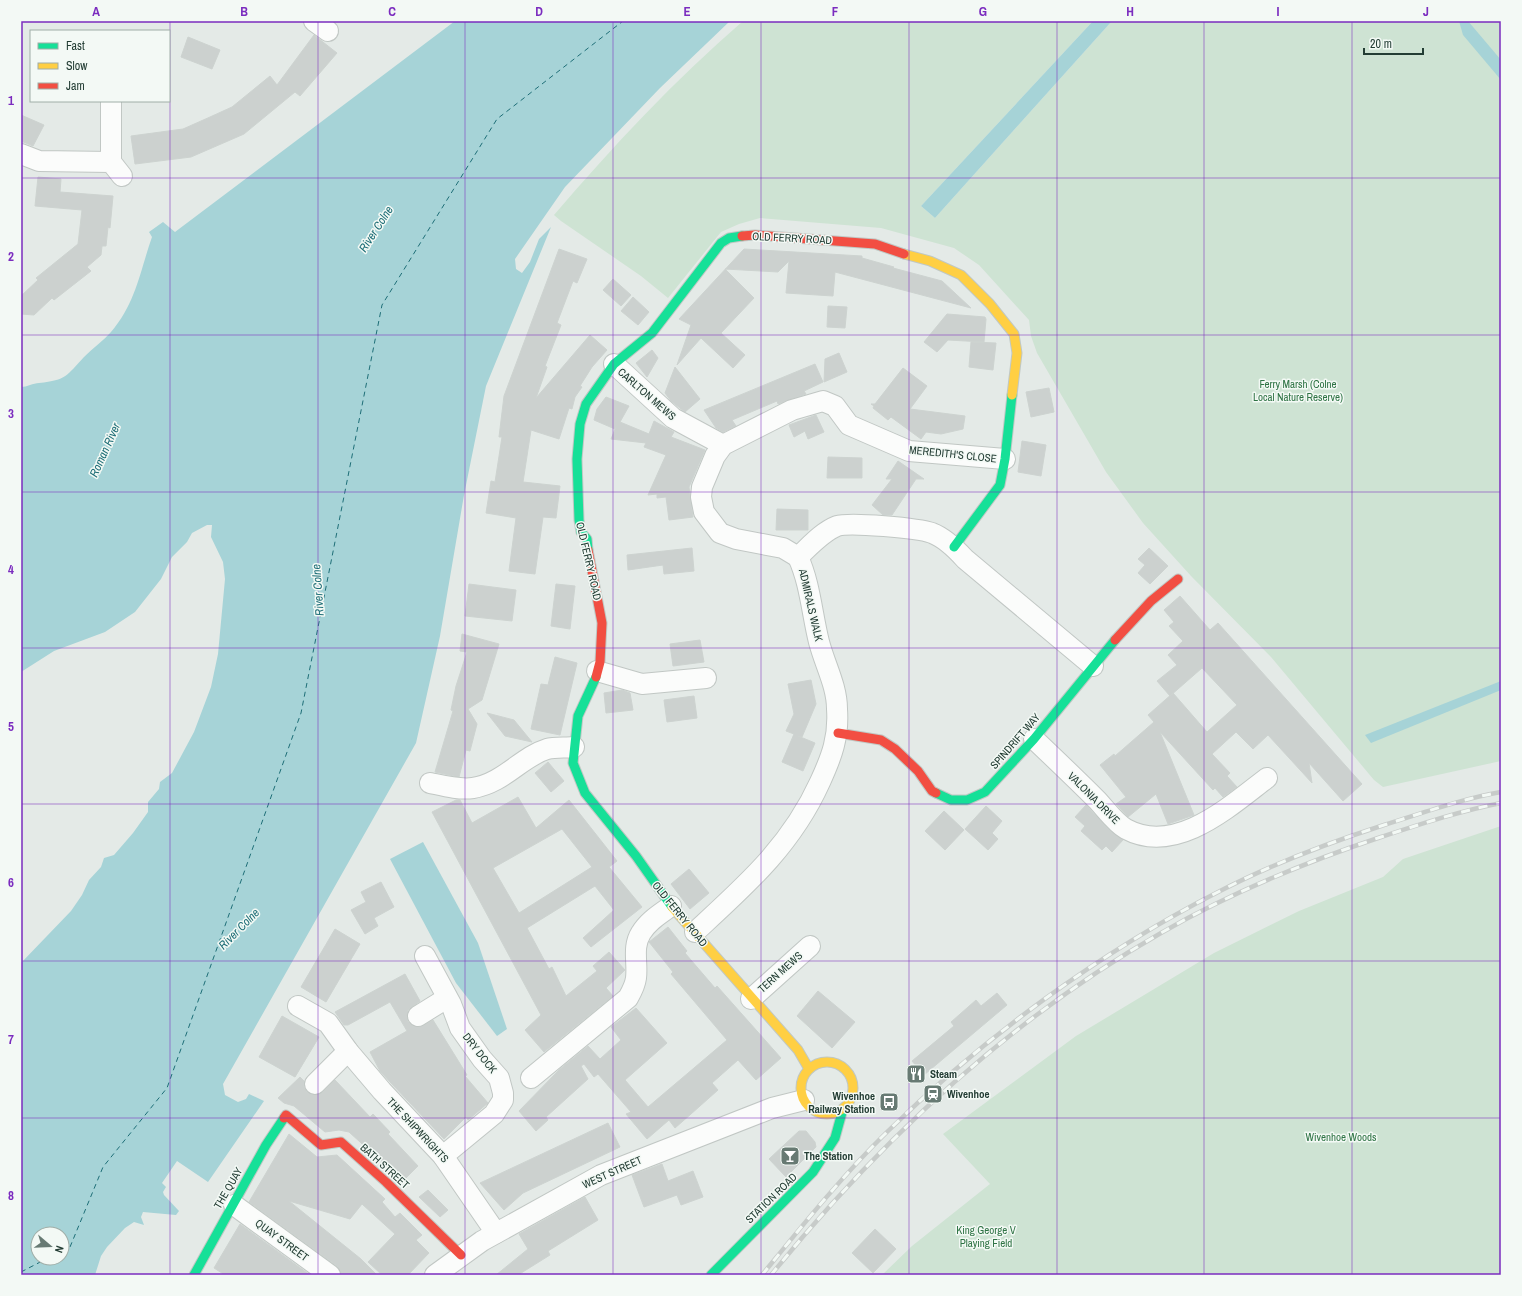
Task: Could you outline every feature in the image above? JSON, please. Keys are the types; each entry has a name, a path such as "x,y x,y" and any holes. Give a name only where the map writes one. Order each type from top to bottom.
{"street":[{"path":"21,154 39,161 117,169 111,102"},
{"name":"OLD FERRY ROAD","path":"809,1069 798,1050 751,999 695,932 671,906 636,856 585,793 573,763 578,716 593,686 601,656 602,623 598,595 590,565 587,539 581,532 579,520 577,459 580,424 586,404 596,386 614,364 652,333 721,243 729,238 755,235 875,244 902,254 930,261 961,275 990,304 1014,334 1016,354 1005,459 1000,485 995,494 954,547"},
{"name":"CARLTON MEWS","path":"614,364 673,418 723,445"},
{"name":"MEREDITH'S CLOSE","path":"798,557 783,548 736,539 720,533 704,512 701,497 702,487 714,456 723,445 792,410 823,401 835,406 849,426 909,450 1005,459"},
{"name":"ADMIRALS WALK","path":"695,932 757,875 796,827 809,805 829,763 838,733 838,708 834,684 819,643 804,570 798,557 820,536 837,526 855,525 925,531 941,537 954,547 982,574 1093,666"},
{"name":"SPINDRIFT WAY","path":"838,733 881,740 895,749 918,772 932,790 951,800 967,800 985,792 1034,739 1093,666 1152,601 1178,579"},
{"path":"597,671 642,684 706,678"},
{"name":"VALONIA DRIVE","path":"1034,739 1126,829 1146,836 1167,836 1197,826 1235,802 1267,778"},
{"path":"430,783 453,787 473,788 491,782 509,773 531,756 547,749 574,747"},
{"path":"531,1078 628,998 634,988 637,977 635,955 636,944 641,933 653,919 671,906"},
{"name":"TERN MEWS","path":"751,999 810,946"},
{"name":"DRY DOCK","path":"425,956 447,998 460,1028 482,1059 499,1078 502,1085 503,1100 494,1114 444,1156"},
{"path":"418,1016 447,998"},
{"name":"THE SHIPWRIGHTS","path":"298,1006 328,1023 348,1051 382,1091 444,1156 496,1233"},
{"path":"315,1084 348,1051"},
{"path":"832,1062 846,1070 853,1086 852,1094 843,1109 833,1114 821,1114 811,1109 804,1100 801,1087 802,1080 809,1069 816,1064 832,1062"},
{"name":"WEST STREET","path":"435,1275 461,1254 601,1175 772,1108 804,1100"},
{"name":"STATION ROAD","path":"711,1275 806,1180 820,1164 833,1145 842,1121 843,1109"},
{"name":"THE QUAY","path":"194,1275 266,1145 286,1115"},
{"name":"BATH STREET","path":"286,1115 321,1145 341,1142 386,1182 461,1254"},
{"name":"QUAY STREET","path":"234,1205 330,1275"}],"green space":[{"name":"Ferry Marsh (Colne Local Nature Reserve)","path":"743,21 1093,21 921,206 935,218 1112,21 1501,21 1501,761 1383,787 1374,780 1271,657 1191,576 1143,523 1106,472 1037,353 1031,336 1029,320 979,265 954,248 881,228 760,218 739,224 721,232 668,298 641,276 554,215 645,114 693,66"},
{"name":"Wivenhoe Woods","path":"1501,826 1501,1275 882,1275 912,1246 990,1184 943,1134 1076,1036 1214,953 1299,911 1383,877 1403,859"}],"water":[{"path":"455,21 730,21 660,88 565,187 515,259 516,269 522,273 530,262 539,239 551,227 486,386 464,495 440,636 416,743 223,1084 225,1095 238,1102 246,1099 249,1094 264,1101 208,1182 177,1161 162,1183 166,1187 163,1192 164,1195 179,1211 176,1215 143,1212 141,1217 144,1225 134,1222 125,1228 107,1247 101,1256 95,1275 21,1275 21,963 71,911 82,895 89,880 101,867 104,858 114,855 133,833 148,812 148,802 159,789 160,782 172,773 194,732 211,687 218,654 225,579 223,562 211,537 212,525 207,525 192,533 187,542 172,557 161,579 135,612 105,632 54,651 21,672 21,387 48,382 65,376 111,332 126,310 132,298 152,237 149,232 163,222 175,232"},
{"path":"1093,21 1112,21 935,218 921,206"},
{"path":"1459,21 1468,21 1501,60 1501,80 1463,35"},
{"path":"1501,681 1501,690 1371,743 1365,735"},
{"path":"423,842 478,943 507,1029 497,1036 456,983 390,859"}],"building":[{"path":"314,35 337,53 300,96 295,92 244,134 191,157 135,164 131,136 183,129 232,107 270,76 277,85"},
{"path":"188,37 220,50 212,69 181,57"},
{"path":"21,115 44,125 33,146 21,141"},
{"path":"38,177 61,179 60,192 113,196 110,228 108,227 106,246 102,246 101,255 87,267 91,271 54,300 52,298 34,315 21,314 21,296 38,280 36,278 78,244 82,210 35,206"},
{"path":"559,249 587,259 577,283 573,281 557,323 561,325 545,366 547,367 536,398 590,335 607,350 592,367 580,386 582,387 575,397 572,409 569,408 559,439 531,430 523,482 560,486 556,518 543,517 535,574 509,571 516,518 486,513 491,481 495,482 502,437 499,437 504,396"},
{"path":"744,249 862,256 862,258 894,267 893,268 942,281 971,308 835,272 833,296 786,293 789,261 778,272 725,269"},
{"path":"725,269 754,298 721,333 745,355 733,368 701,338 677,365 691,325 679,319"},
{"path":"613,279 631,295 621,306 603,290"},
{"path":"633,297 649,312 638,325 621,311"},
{"path":"828,306 847,307 845,328 827,327"},
{"path":"947,314 985,317 984,342 948,340 937,352 924,342"},
{"path":"971,342 996,343 993,370 969,367"},
{"path":"652,350 658,358 647,377 636,363"},
{"path":"839,353 847,372 824,382 825,359"},
{"path":"815,364 823,382 804,391 806,394 778,404 777,401 732,420 736,426 723,432 716,428 704,410"},
{"path":"675,367 700,399 685,412 671,401 665,393"},
{"path":"903,368 927,386 910,409 965,416 963,429 941,434 926,432 921,439 891,417 888,420 873,408 874,406 871,404 875,404"},
{"path":"1049,388 1054,412 1031,417 1026,392"},
{"path":"606,397 629,406 620,422 649,434 654,421 674,432 671,437 705,450 689,487 693,517 669,520 666,497 657,498 657,494 648,495 666,455 644,447 646,443 611,439 616,427 615,429 594,420 597,409"},
{"path":"816,415 824,432 808,439 805,431 794,437 789,425"},
{"path":"1022,441 1046,445 1041,476 1018,472"},
{"path":"828,457 862,458 862,478 827,478"},
{"path":"898,461 924,479 916,479 892,515 883,515 872,505 892,479 886,479"},
{"path":"777,509 808,510 808,530 776,530"},
{"path":"692,548 694,571 664,574 663,565 628,570 627,555"},
{"path":"1149,548 1168,566 1150,584 1138,573 1145,565 1138,559"},
{"path":"469,584 516,590 512,621 465,616"},
{"path":"556,584 575,586 570,629 551,626"},
{"path":"1180,596 1210,630 1218,623 1362,784 1343,801 1309,763 1312,783 1268,735 1253,749 1236,732 1212,754 1230,773 1227,776 1237,787 1223,797 1215,788 1213,790 1160,732 1194,815 1168,824 1156,794 1128,817 1116,804 1126,797 1100,765 1114,754 1115,756 1154,722 1148,715 1170,696 1157,681 1177,665 1168,655 1183,641 1169,626 1174,622 1164,610","holes":["1202,668 1237,705 1207,732 1173,693"]},
{"path":"462,634 499,644 482,700 468,709 477,724 470,751 466,750 459,777 435,772 453,711 451,710 456,686 467,652 460,651"},
{"path":"700,640 704,662 673,666 670,644"},
{"path":"555,657 577,663 560,735 531,729 541,684 548,685"},
{"path":"811,680 816,704 802,737 798,736 815,743 803,771 782,762 794,734 786,731 794,714 788,684"},
{"path":"622,690 630,693 633,710 606,713 604,693"},
{"path":"694,696 697,718 667,722 664,700"},
{"path":"487,713 514,720 532,742 505,736"},
{"path":"548,762 564,781 551,792 535,773"},
{"path":"518,797 536,828 569,800 617,861 609,867 642,907 591,947 583,938 614,910 595,886 527,928 549,969 552,967 566,996 597,971 593,966 609,952 625,970 606,988 613,996 544,1052 525,1030 541,1015 432,812 456,800 460,800 472,823","holes":["562,829 592,867 519,913 493,868"]},
{"path":"1086,805 1110,831 1123,840 1112,852 1106,846 1102,850 1081,831 1085,826 1075,817"},
{"path":"986,806 1002,821 992,833 998,839 988,850 965,829"},
{"path":"944,811 964,830 945,850 925,831"},
{"path":"689,869 709,893 690,909 671,884"},
{"path":"381,882 394,907 374,918 378,926 365,934 351,910 366,902 361,892"},
{"path":"668,927 687,951 685,953 715,988 717,986 781,1058 756,1080 738,1060 712,1083 718,1090 675,1128 669,1120 647,1139 626,1114 631,1112 598,1074 594,1077 584,1064 581,1066 588,1079 546,1117 548,1120 536,1131 519,1111 559,1070 588,1046 600,1059 621,1040 611,1027 636,1008 667,1043 625,1080 648,1107 727,1040 671,974 673,972 649,942"},
{"path":"335,929 360,944 326,1002 301,987"},
{"path":"405,974 420,1001 408,1010 408,1022 413,1026 419,1027 433,1020 467,1075 465,1076 488,1103 468,1120 466,1117 444,1139 380,1071 370,1052 407,1031 390,1002 348,1025 344,1025 335,1012"},
{"path":"818,991 855,1022 832,1048 797,1016"},
{"path":"997,993 1007,1005 924,1075 912,1061 954,1026 951,1022 976,1000 981,1006"},
{"path":"282,1016 319,1037 295,1077 259,1057"},
{"path":"300,1077 304,1081 304,1087 307,1092 312,1095 323,1092 335,1080 370,1117 373,1114 390,1132 388,1134 418,1166 403,1181 349,1132 339,1130 325,1132 294,1106 284,1103 278,1098"},
{"path":"608,1123 620,1147 523,1193 504,1210 480,1183"},
{"name":"The Station","path":"799,1131 806,1131 815,1142 816,1147 786,1177 769,1159"},
{"path":"289,1134 317,1157 337,1155 385,1199 382,1202 395,1217 400,1213 422,1235 416,1240 429,1253 408,1275 382,1275 368,1262 395,1234 362,1204 350,1219 289,1201 361,1259 377,1275 341,1275 337,1266 249,1202"},
{"path":"662,1164 668,1181 693,1171 703,1197 681,1205 677,1195 644,1207 632,1175"},
{"path":"428,1190 448,1210 440,1217 419,1197"},
{"path":"585,1197 598,1220 548,1251 550,1255 518,1275 496,1275 528,1249 519,1234"},
{"path":"240,1224 310,1275 225,1275 214,1268"},
{"path":"875,1229 896,1249 873,1273 852,1253"}],"ferry route":[{"path":"70,1247 103,1167 167,1088 301,713 382,305 497,119 623,21"},
{"path":"21,1272 33,1266"}],"railway":[{"path":"762,1275 854,1166 924,1097 1003,1031 1044,999 1087,969 1175,915 1240,881 1280,863 1342,839 1384,825 1457,802 1501,792"},
{"path":"771,1275 813,1225 857,1177 902,1131 950,1086 1000,1044 1052,1004 1105,967 1187,918 1269,879 1325,857 1411,827 1501,803"}],"traffic: fast":[{"path":"588,550 587,539 581,532 579,520 577,459 580,424 586,404 614,364 652,333 721,243 729,238 742,236"},
{"path":"954,547 1000,485 1005,459 1012,395"},
{"path":"936,793 951,800 967,800 985,792 1034,739 1115,640"},
{"path":"596,677 578,716 573,763 585,793 636,856 672,907"},
{"path":"711,1275 813,1172 835,1138 843,1109"},
{"path":"194,1275 266,1145 284,1118"}],"traffic: slow":[{"path":"904,254 930,261 961,275 990,304 1014,334 1017,353 1012,395"},
{"path":"672,907 798,1050 809,1069"},
{"path":"827,1062 837,1064 845,1070 851,1078 853,1088 851,1098 845,1106 837,1112 827,1114 817,1112 809,1106 803,1098 801,1088 803,1078 809,1070 817,1064 827,1062"}],"traffic: jam":[{"path":"742,236 755,235 875,244 904,254"},
{"path":"588,550 602,623 600,662 596,677"},
{"path":"1115,640 1151,601 1178,579"},
{"path":"838,733 881,740 895,749 918,771 932,791 936,793"},
{"path":"284,1118 286,1115 321,1145 341,1142 386,1182 461,1255"}],"place":[{"name":"Steam","path":"916,1074"},
{"name":"Wivenhoe","path":"933,1094"},
{"name":"Wivenhoe Railway Station","path":"889,1102"},
{"name":"The Station","path":"790,1156"}],"water label":[{"name":"River Colne","path":"376,229"},
{"name":"Roman River","path":"105,450"},
{"name":"River Colne","path":"318,590"},
{"name":"River Colne","path":"239,929"}],"park label":[{"name":"King George V Playing Field","path":"986,1236"}]}
